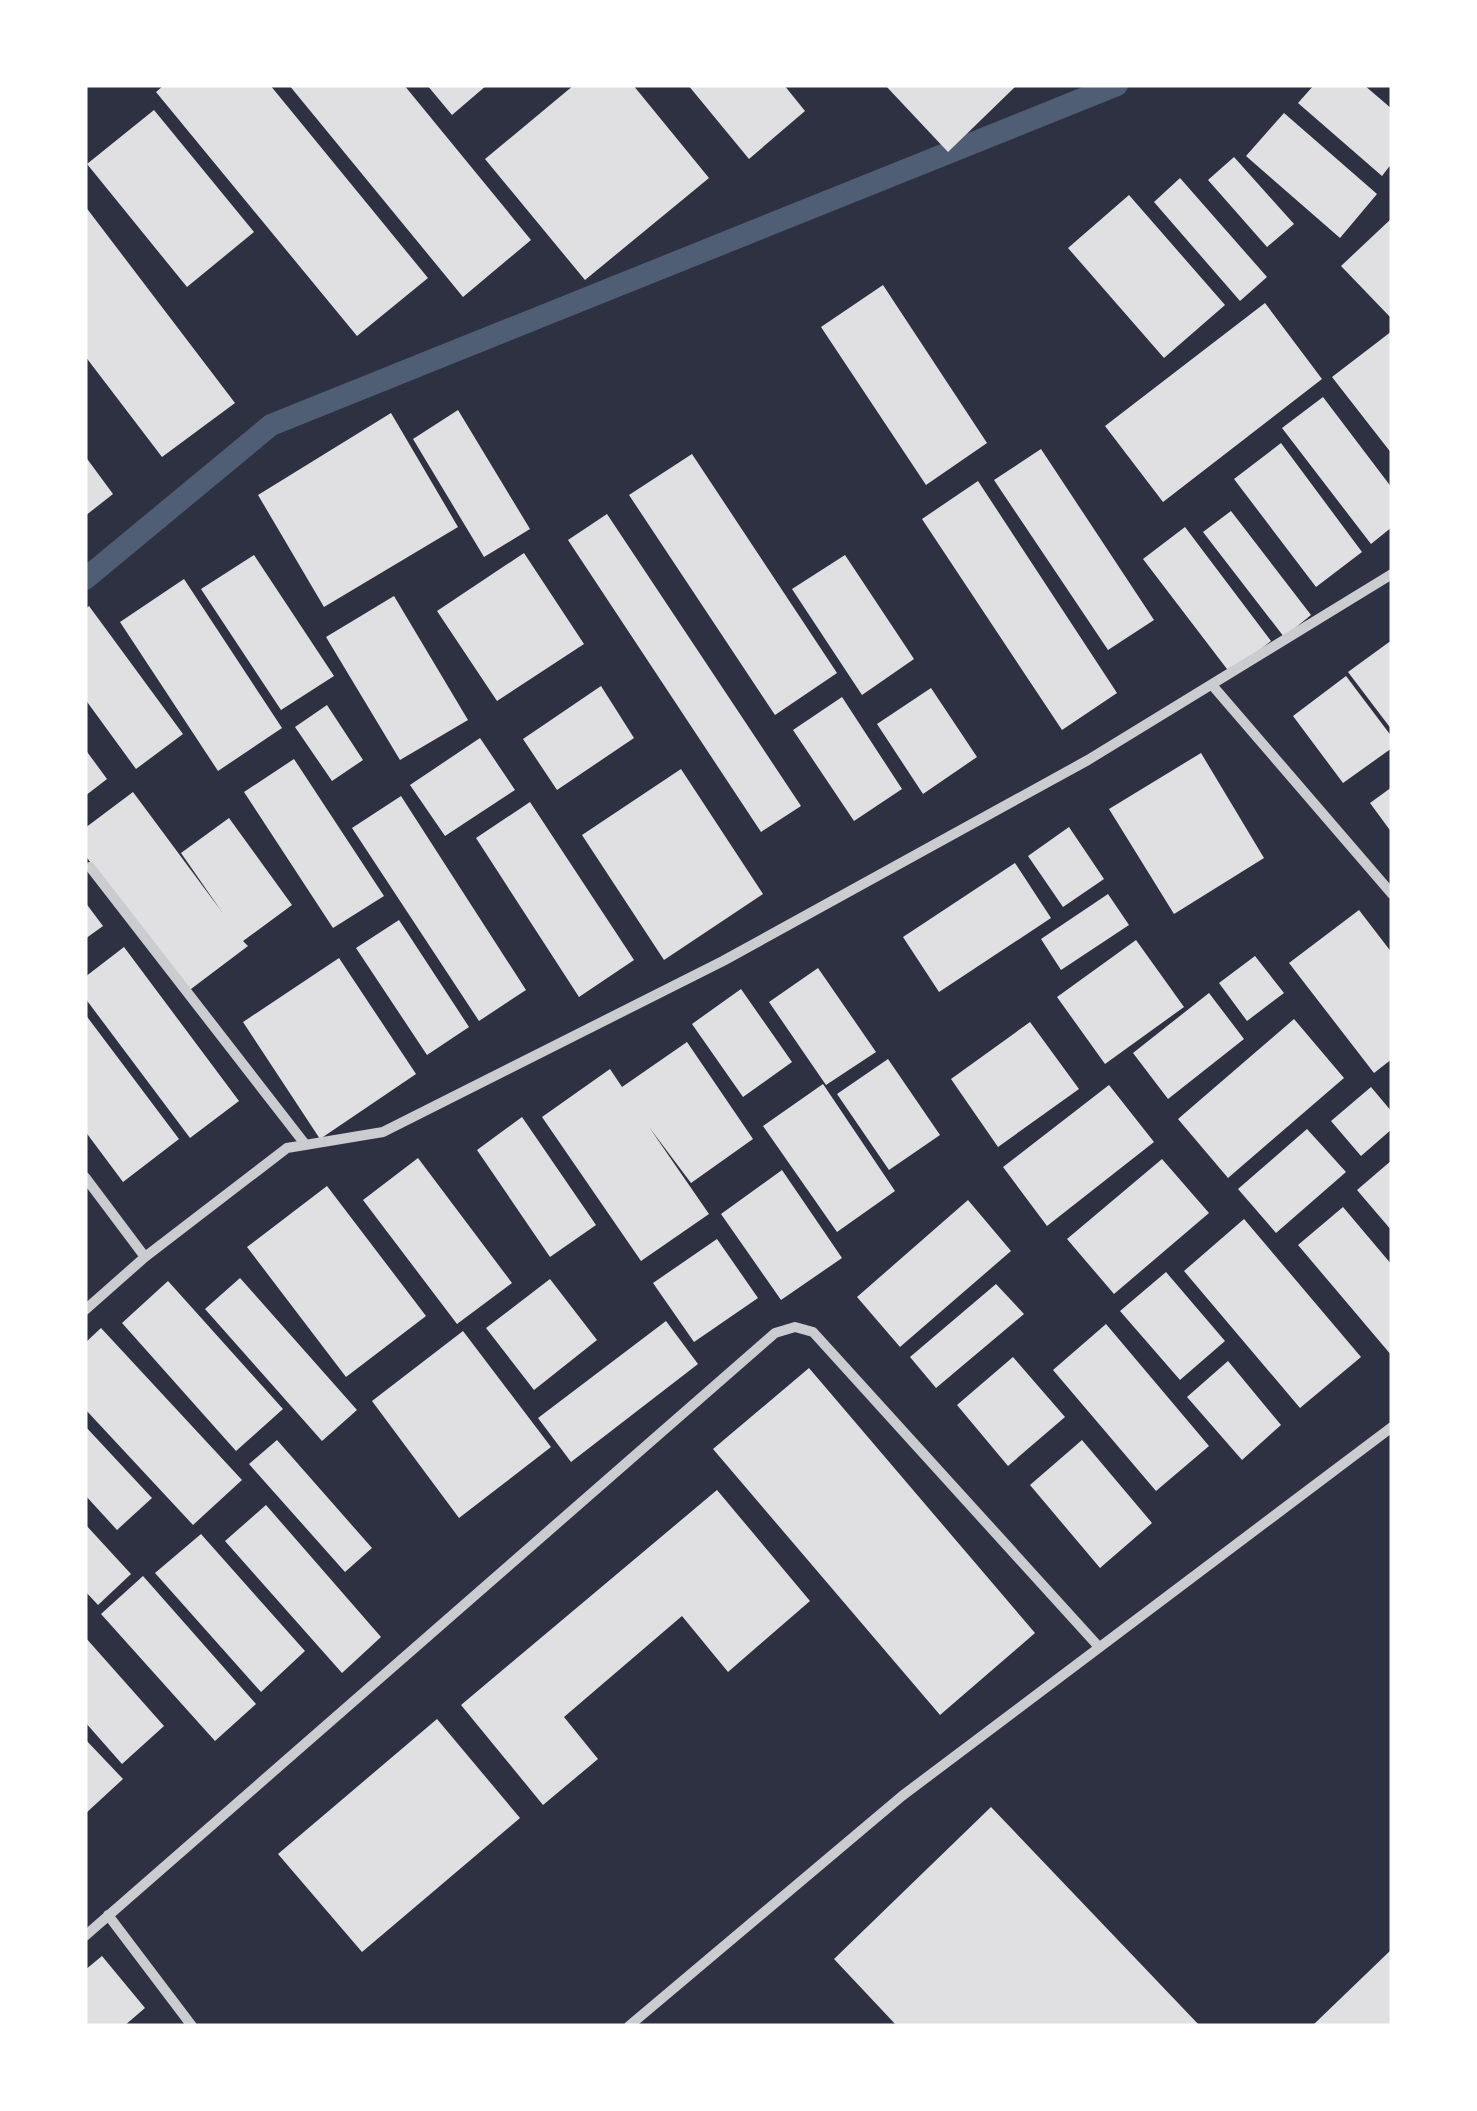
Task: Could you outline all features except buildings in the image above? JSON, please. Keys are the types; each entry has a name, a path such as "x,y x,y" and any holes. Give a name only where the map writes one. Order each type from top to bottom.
{"street":[{"path":"85,1310 144,1257 286,1148 384,1132 723,961 1088,760 1392,574"},
{"path":"1212,684 1392,894"},
{"path":"90,866 305,1144"},
{"path":"85,1176 144,1257"},
{"path":"85,1936 776,1333 795,1327 814,1332 1099,1647"},
{"path":"629,2026 902,1796 1392,1427"},
{"path":"108,1915 192,2026"}],"waterway":[{"path":"85,579 271,425 1117,85"}]}
